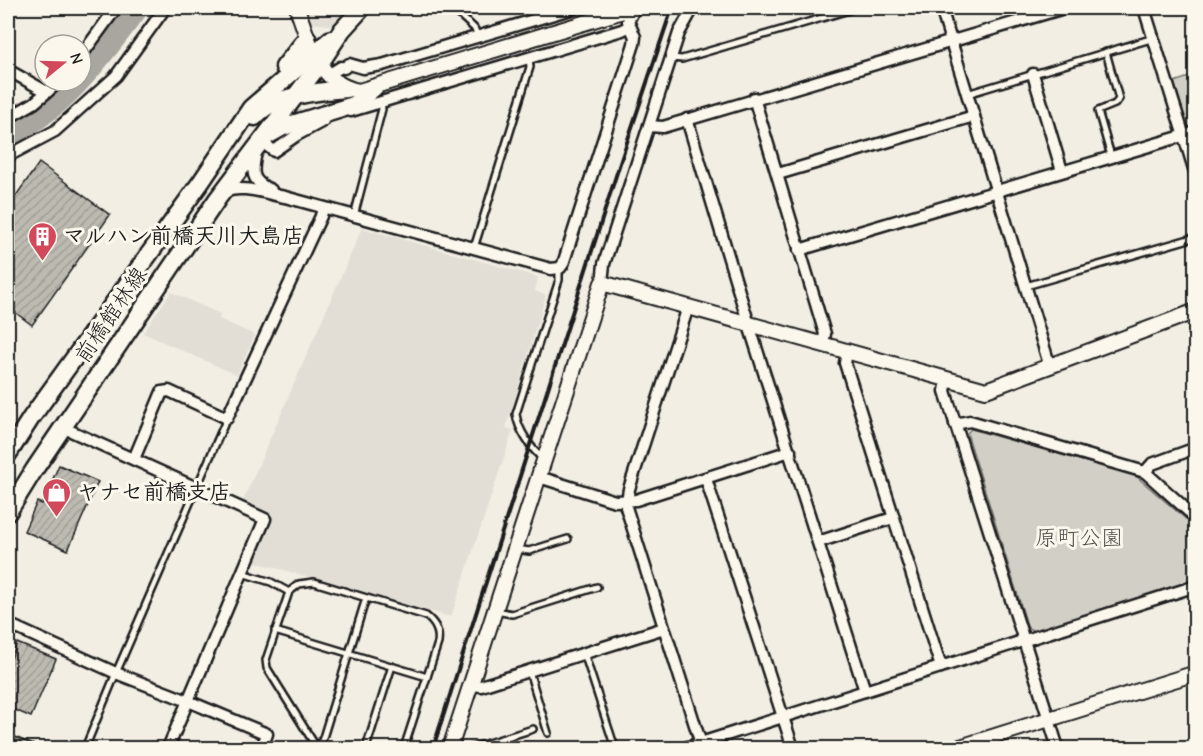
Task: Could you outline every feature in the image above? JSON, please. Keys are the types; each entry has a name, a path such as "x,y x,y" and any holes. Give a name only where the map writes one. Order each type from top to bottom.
{"main road":[{"name":"前橋館林線","path":"8,454 31,418 201,182 251,108 317,58 362,8"},
{"name":"前橋館林線","path":"8,512 62,427 218,198 294,98 317,58"},
{"path":"201,182 259,113 276,103 294,98 323,91 346,89"},
{"path":"261,143 283,127 354,105 378,95"}],"street":[{"path":"93,40 116,8"},
{"path":"8,156 55,131 107,86 165,8"},
{"path":"297,8 317,58 346,89 378,95 529,58 630,26"},
{"path":"317,58 340,68 349,64 363,68 373,67 478,36 534,13 574,8"},
{"path":"218,198 225,191 236,189 285,197 551,269 558,268 563,264 634,44 635,37 628,21 634,8"},
{"path":"378,95 434,68 634,8"},
{"path":"453,748 470,685 602,283 604,264 682,26 693,8"},
{"path":"941,8 1050,367"},
{"path":"650,126 663,127 754,98 1064,8"},
{"path":"1144,8 1196,175"},
{"path":"8,70 33,84"},
{"path":"1033,74 1062,171"},
{"path":"8,118 46,93"},
{"path":"754,98 825,334 822,345"},
{"path":"778,174 974,116"},
{"path":"687,119 749,325 865,691"},
{"path":"800,249 1196,132"},
{"path":"261,143 253,166 255,180 261,186 285,197"},
{"path":"134,459 162,393 168,391 227,418 323,208"},
{"path":"602,283 847,353 989,390 1196,311"},
{"path":"688,307 626,502 627,512 700,744"},
{"path":"847,353 845,363 941,667"},
{"path":"947,380 945,391 1058,748"},
{"path":"955,424 970,421 1145,472 1196,518"},
{"path":"62,427 265,519 168,748"},
{"path":"1145,472 1152,464 1196,448"},
{"path":"539,477 615,501 626,502 790,451"},
{"path":"706,479 794,748"},
{"path":"818,542 894,518"},
{"path":"685,748 1196,586"},
{"path":"8,624 116,673 188,700 267,734 262,748"},
{"path":"470,685 481,686 664,628"},
{"path":"957,748 1196,673"}],"lane":[{"path":"452,8 474,28 478,36"},
{"path":"671,58 682,59 856,8"},
{"path":"967,94 1154,38"},
{"path":"1106,52 1119,99 1115,104 1098,111 1111,156"},
{"path":"474,248 530,68 529,58"},
{"path":"354,216 382,109 378,95"},
{"path":"1026,286 1196,237"},
{"path":"545,461 519,426 516,414 559,280 558,268"},
{"path":"86,748 116,673 227,418"},
{"path":"515,549 530,551 568,538"},
{"path":"242,573 270,582 289,592"},
{"path":"366,598 322,741 317,748 267,668 266,660 289,592 299,584 309,582 366,598 422,614 433,622 438,638 404,748"},
{"path":"495,610 512,614 597,587"},
{"path":"275,631 427,677"},
{"path":"584,653 615,748"},
{"path":"366,748 392,666"},
{"path":"529,671 548,733"},
{"path":"472,748 533,729"}],"shaded area":[{"path":"307,8 352,8 336,26 312,23"},
{"path":"362,228 538,277 535,291 546,295 506,428 513,430 451,617 255,562 272,515 243,501"},
{"path":"171,292 220,314 219,319 255,335 237,375 143,333"}],"green space":[{"path":"1195,75 1195,127 1191,128 1187,125 1174,82"},
{"name":"原町公園","path":"971,429 1136,476 1195,527 1195,580 1035,631 1028,628 967,433"}],"building":[{"name":"マルハン前橋天川大島店","path":"39,163 110,215 32,325 8,307 8,207"},
{"name":"ヤナセ前橋支店","path":"59,465 98,482 68,550 24,531 37,502 42,504"},
{"path":"17,643 56,659 31,717 8,707 8,667"},
{"path":"8,734 41,748 8,748"}],"waterway":[{"path":"8,136 29,124 65,96 95,63 138,8"}],"railway":[{"path":"433,748 620,163 672,8"}],"place":[{"name":"マルハン前橋天川大島店","path":"42,262"},
{"name":"ヤナセ前橋支店","path":"56,518"}]}
